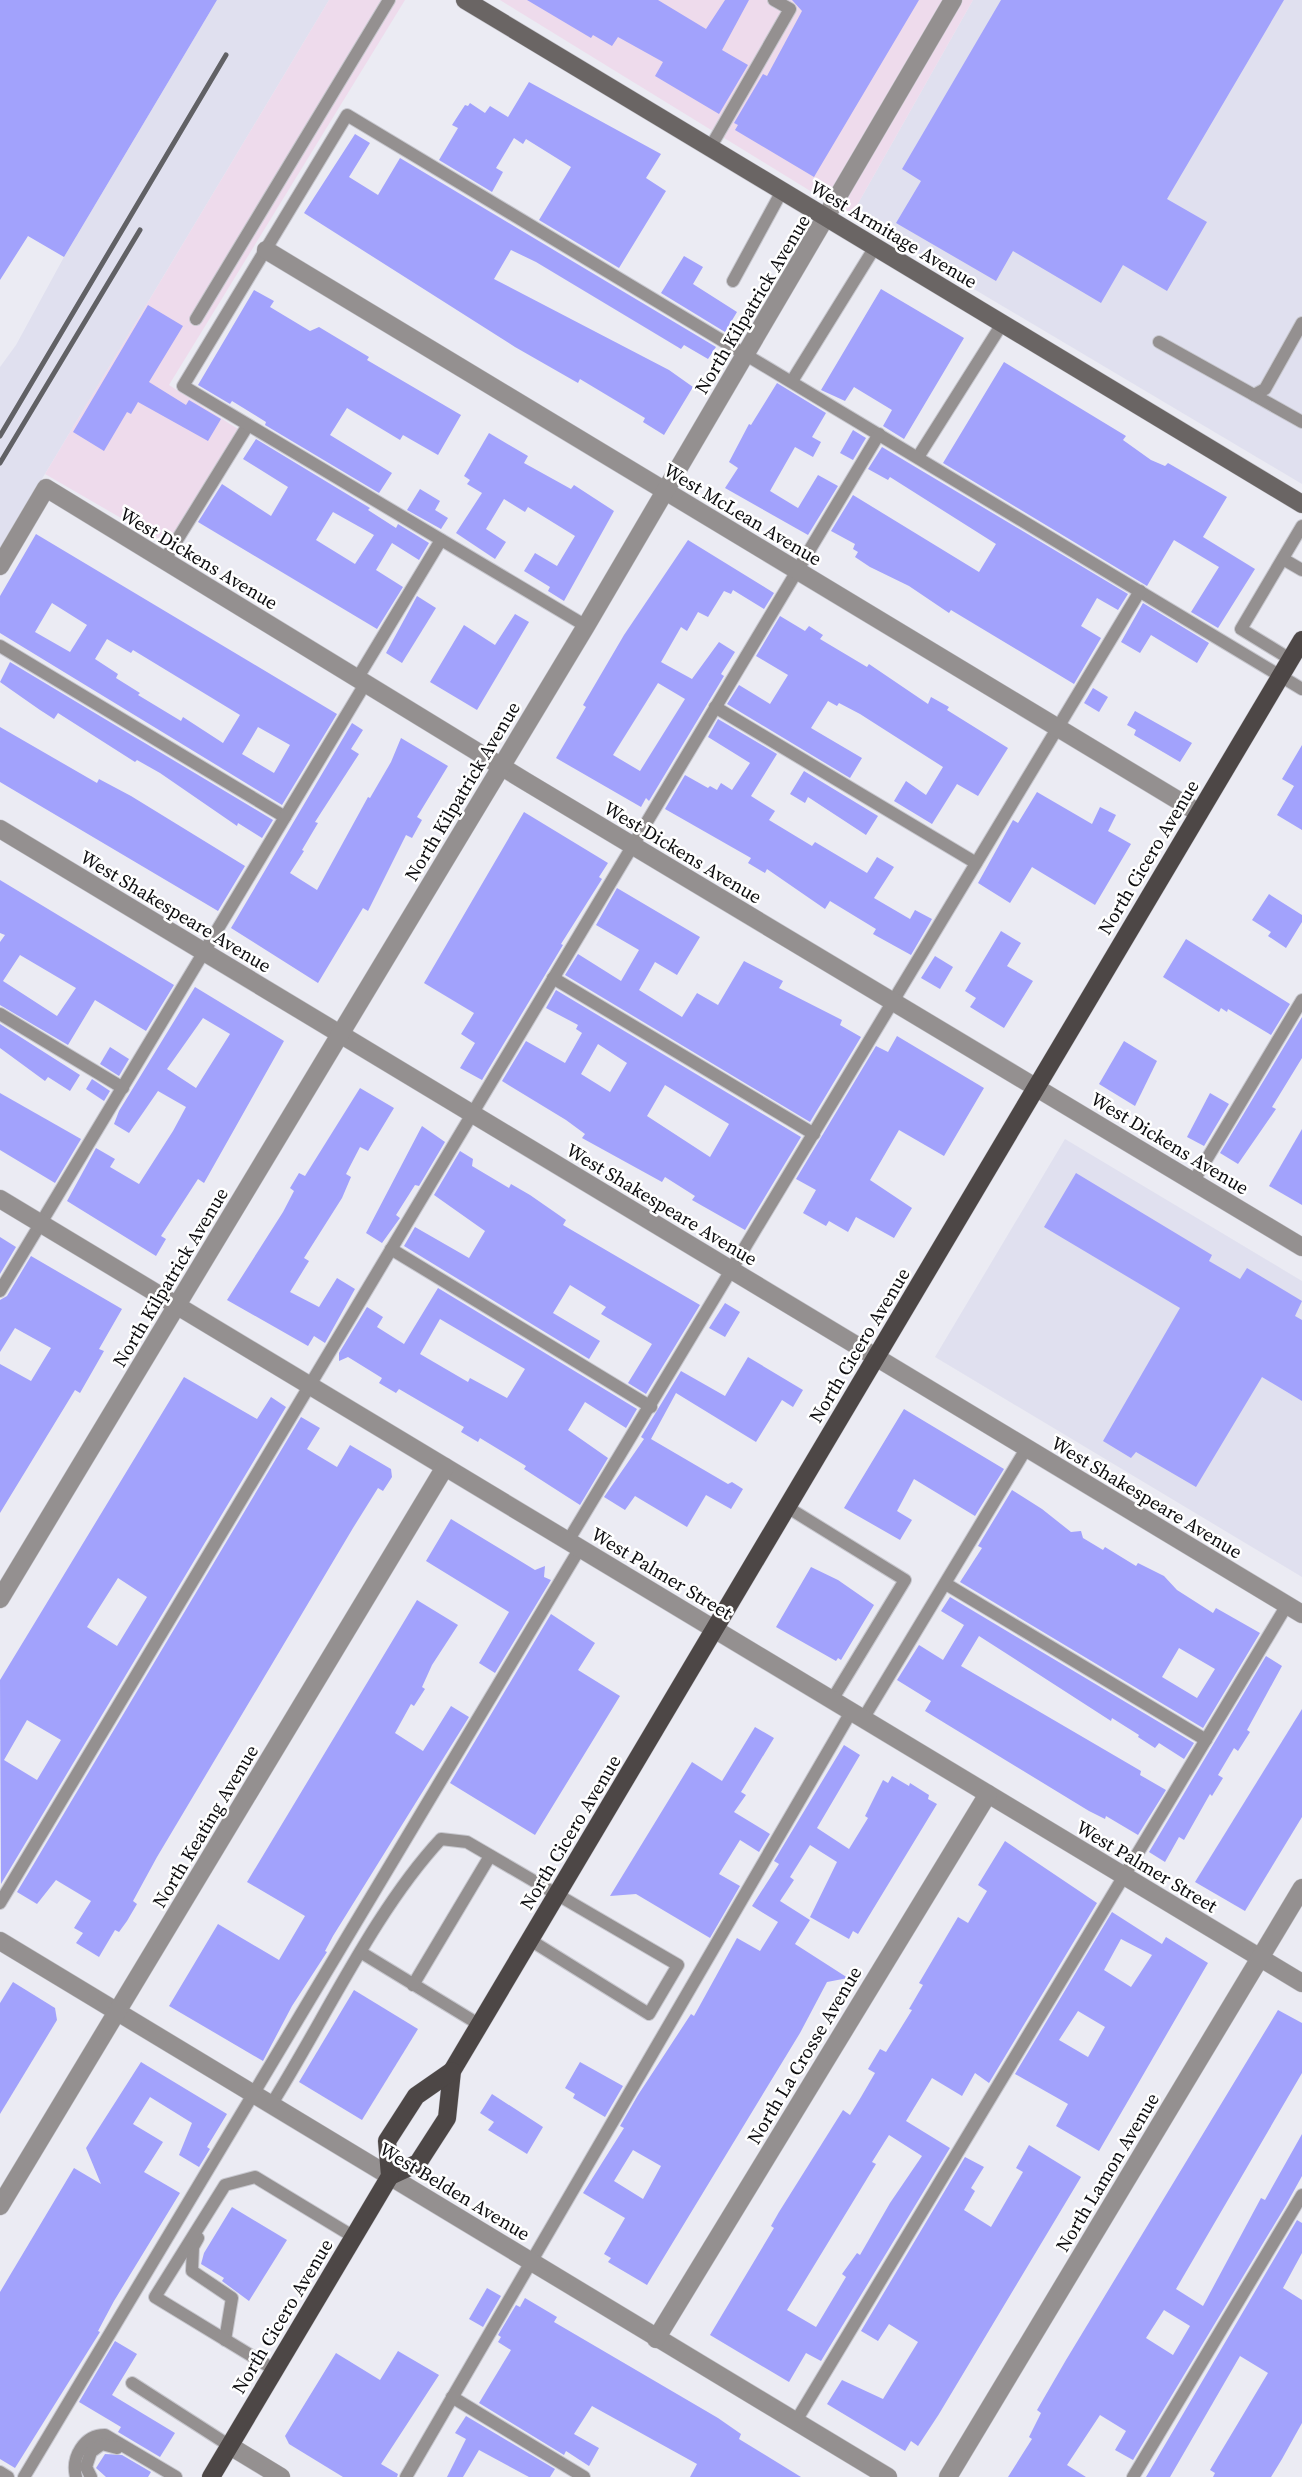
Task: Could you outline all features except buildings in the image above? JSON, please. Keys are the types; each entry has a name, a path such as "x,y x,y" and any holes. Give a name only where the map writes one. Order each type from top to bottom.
{"main road":[{"name":"West Armitage Avenue","path":"465,0 1302,503"},
{"name":"North Cicero Avenue","path":"390,2176 387,2141 416,2096 452,2071 1302,640"},
{"name":"North Cicero Avenue","path":"211,2477 390,2176 418,2163 447,2118 452,2071"}],"street":[{"name":"North Kilpatrick Avenue","path":"0,1599 666,492 953,0"},
{"name":"West McLean Avenue","path":"266,250 1199,813"},
{"name":"West Dickens Avenue","path":"0,566 46,488 501,767 1302,1247"},
{"name":"West Shakespeare Avenue","path":"0,829 1295,1610"},
{"name":"West Palmer Street","path":"0,1199 1302,1983"},
{"name":"North Keating Avenue","path":"0,2206 445,1467"},
{"name":"North La Crosse Avenue","path":"656,2339 988,1794"},
{"name":"North Lamon Avenue","path":"948,2477 1302,1888"},
{"name":"West Belden Avenue","path":"0,1941 888,2477"},
{"path":"230,2446 281,2477"}],"lane":[{"path":"196,319 389,0"},
{"path":"710,148 790,9 774,0"},
{"path":"586,626 183,386 347,115 1302,689"},
{"path":"733,281 782,191"},
{"path":"792,381 875,247"},
{"path":"1254,395 1265,388 1302,323"},
{"path":"918,457 1002,324"},
{"path":"1159,342 1302,422"},
{"path":"164,561 248,425"},
{"path":"0,1903 879,434"},
{"path":"1290,659 1241,629 1302,526"},
{"path":"0,1292 285,817 441,540"},
{"path":"1283,559 1302,570"},
{"path":"24,2477 254,2094 574,1545 650,1407 1140,591"},
{"path":"0,646 285,817"},
{"path":"715,707 976,863"},
{"path":"553,978 814,1134"},
{"path":"1193,1182 1302,1000"},
{"path":"0,1014 123,1088"},
{"path":"391,1250 650,1407"},
{"path":"406,2477 857,1715 946,1584 1026,1449"},
{"path":"787,1507 905,1580 832,1700"},
{"path":"946,1584 1206,1740"},
{"path":"796,2421 1206,1740 1295,1610"},
{"path":"271,2105 415,1869 440,1839 467,1842 678,1965 649,2014 530,1940"},
{"path":"413,1984 490,1856"},
{"path":"362,1954 480,2025"},
{"path":"275,2370 155,2297 225,2185 255,2177 354,2237"},
{"path":"225,2185 193,2247 192,2271 232,2298 225,2340"},
{"path":"1133,2477 1302,2195"},
{"path":"132,2383 230,2446"},
{"path":"452,2397 584,2477"},
{"path":"76,2477 74,2464 85,2442 96,2435 105,2435 176,2477"},
{"path":"90,2477 86,2467 91,2452 102,2444 113,2445 165,2477"},
{"path":"0,2472 8,2477"}],"shaded area":[{"path":"217,0 329,0 0,549 0,367 16,345 64,257"},
{"path":"329,0 405,0 169,385 241,431 171,547 45,474"},
{"path":"500,0 973,0 851,216"},
{"path":"973,0 1302,0 1302,484 851,216"},
{"path":"1065,1139 1302,1281 1302,1577 935,1357"}],"railway":[{"path":"0,436 226,55"},
{"path":"0,463 140,230"}]}
